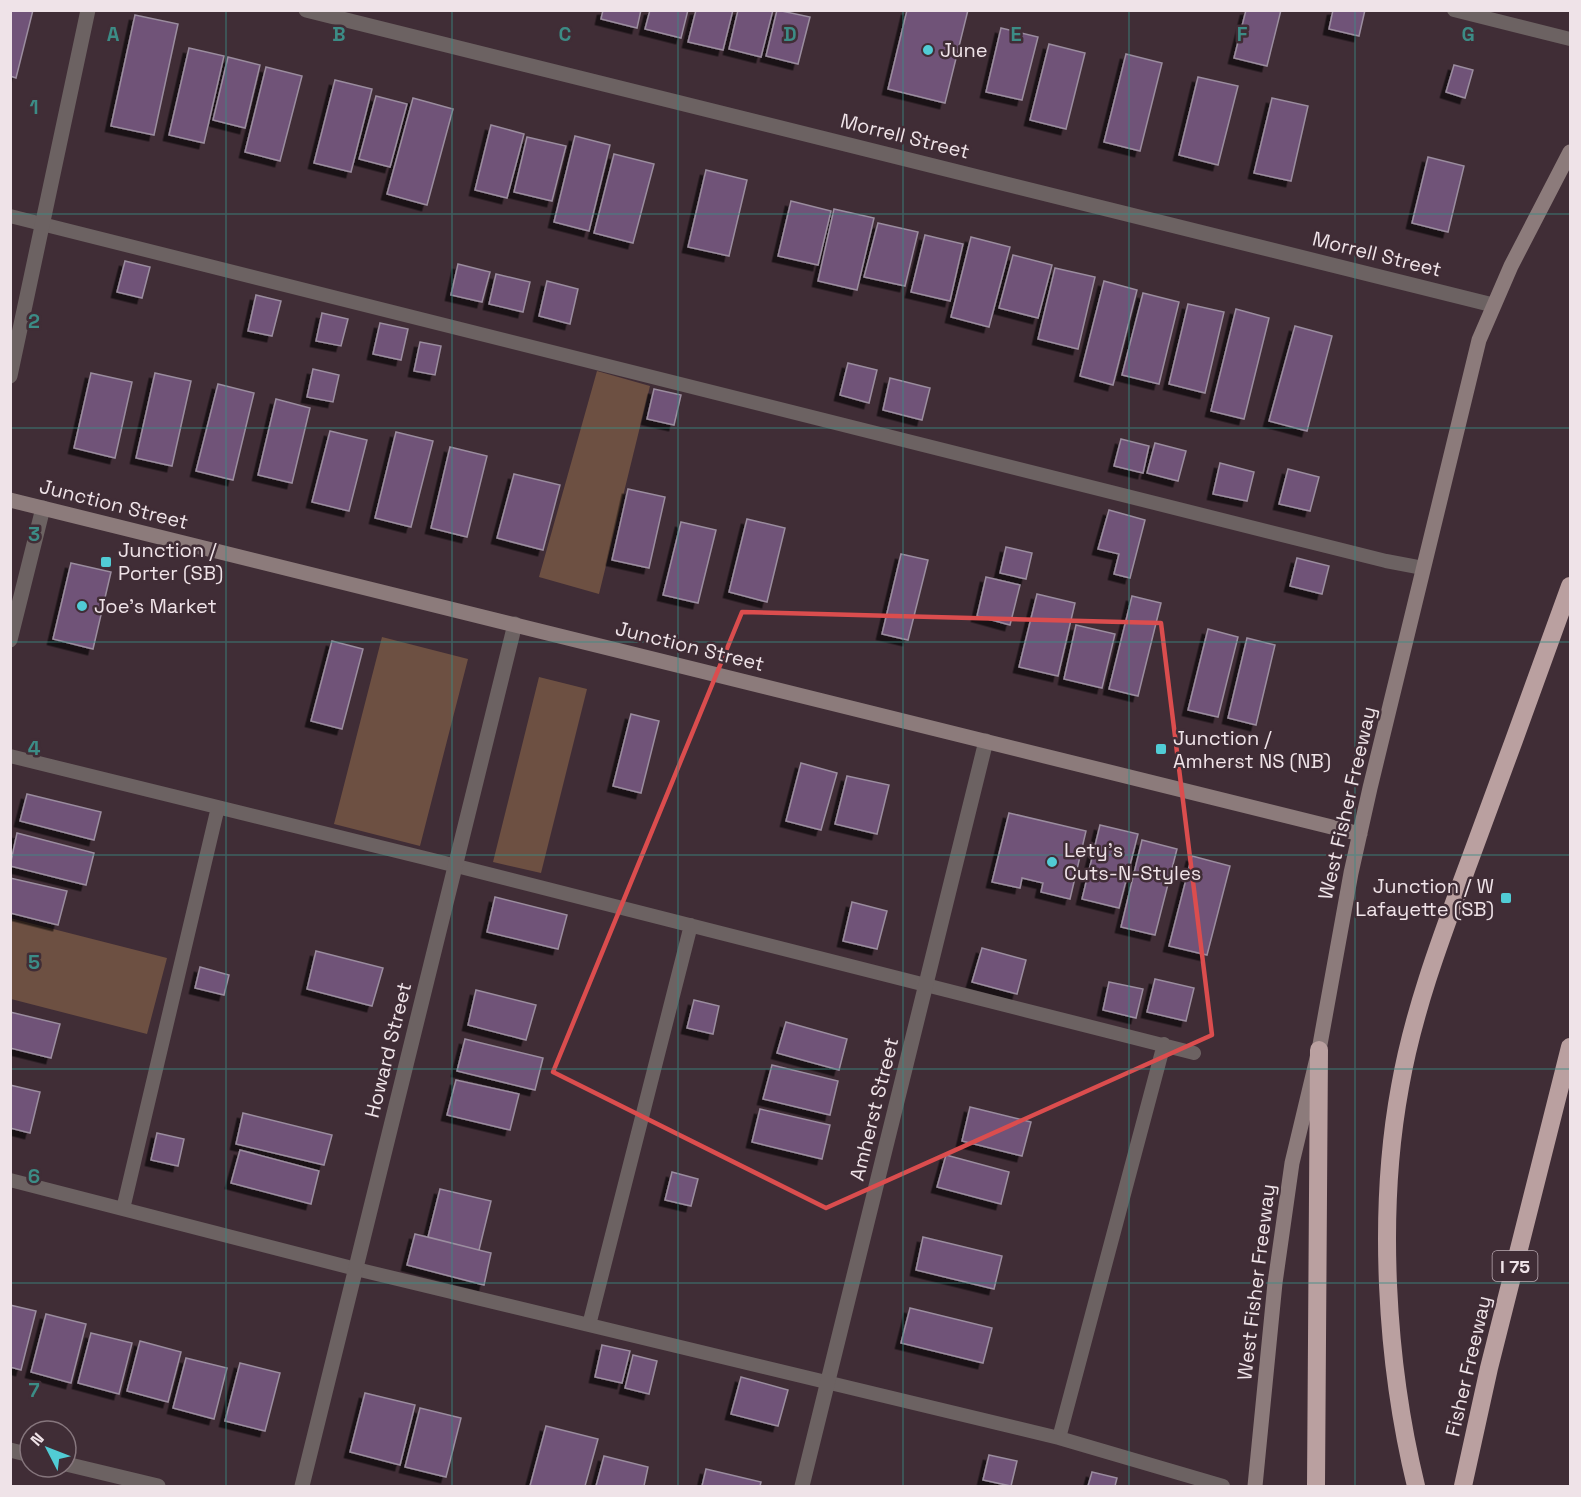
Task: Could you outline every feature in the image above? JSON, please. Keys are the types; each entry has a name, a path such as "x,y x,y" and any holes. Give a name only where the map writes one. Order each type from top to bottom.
{"highway":[{"path":"1416,1486 1399,1407 1390,1309 1389,1190 1392,1142 1400,1086 1436,950 1570,586"},
{"name":"Fisher Freeway","path":"1462,1486 1489,1368 1570,1047"},
{"path":"1316,1486 1318,1050"}],"street":[{"path":"10,376 88,10"},
{"name":"Morrell Street","path":"306,10 1493,304"},
{"name":"West Fisher Freeway","path":"1255,1486 1275,1283 1292,1163 1318,1050 1360,834 1479,340 1511,266 1570,152"},
{"name":"Junction Street","path":"10,500 1360,834"},
{"path":"10,640 43,508"},
{"name":"Howard Street","path":"302,1486 515,624"},
{"name":"Amherst Street","path":"802,1486 986,741"},
{"path":"78,1467 158,1486"}],"lane":[{"path":"1455,10 1570,39"},
{"path":"10,216 1363,555 1423,568"},
{"path":"10,756 456,865 1194,1053"},
{"path":"123,1209 218,807"},
{"path":"589,1325 691,925"},
{"path":"1059,1438 1164,1044"},
{"path":"10,1180 356,1269 1059,1438 1223,1486"}],"highlighted area":[{"path":"742,612 1161,623 1212,1035 826,1208 553,1072"}],"shaded area":[{"path":"597,371 650,386 599,594 539,577"},
{"path":"382,637 468,659 420,846 334,824"},
{"path":"539,677 587,689 541,873 493,862"},
{"path":"10,918 167,958 147,1034 11,999"}],"building":[{"path":"10,10 33,10 16,78 10,76"},
{"path":"603,10 641,10 637,28 601,19"},
{"path":"650,10 688,10 681,38 645,29"},
{"path":"696,10 733,10 723,50 688,42"},
{"path":"738,10 773,10 761,57 729,49"},
{"path":"777,10 810,17 798,64 766,56"},
{"name":"June","path":"907,10 968,10 945,103 888,89"},
{"path":"1246,10 1281,10 1267,66 1234,58"},
{"path":"1333,10 1365,10 1359,36 1329,29"},
{"path":"135,15 178,24 154,135 111,126"},
{"path":"1001,28 1038,37 1022,100 986,92"},
{"path":"1049,44 1085,53 1066,129 1030,120"},
{"path":"189,48 224,56 204,143 169,135"},
{"path":"1126,54 1162,63 1140,151 1104,142"},
{"path":"228,57 260,65 245,128 213,120"},
{"path":"1454,65 1473,70 1465,98 1446,92"},
{"path":"266,67 302,76 280,161 245,152"},
{"path":"1198,77 1238,86 1218,165 1179,155"},
{"path":"335,80 372,89 351,172 314,163"},
{"path":"376,96 407,104 390,167 359,159"},
{"path":"413,98 453,109 427,205 387,194"},
{"path":"1272,98 1308,106 1291,181 1254,173"},
{"path":"491,125 524,134 507,198 475,190"},
{"path":"575,136 610,145 589,231 554,222"},
{"path":"527,137 566,146 552,201 514,192"},
{"path":"614,154 654,164 633,243 594,233"},
{"path":"1428,157 1464,166 1448,232 1412,223"},
{"path":"706,170 747,180 729,256 688,247"},
{"path":"791,201 831,211 818,265 778,256"},
{"path":"834,209 874,218 857,290 818,281"},
{"path":"878,223 918,232 905,286 864,277"},
{"path":"925,235 963,244 950,301 911,292"},
{"path":"971,237 1010,247 989,327 951,317"},
{"path":"1013,255 1052,265 1038,318 999,308"},
{"path":"125,261 150,267 142,298 117,292"},
{"path":"458,264 490,272 482,302 451,295"},
{"path":"1055,268 1095,277 1078,349 1038,339"},
{"path":"496,274 530,282 523,312 489,304"},
{"path":"547,281 578,289 570,324 539,316"},
{"path":"1104,281 1137,290 1113,385 1080,376"},
{"path":"1143,293 1179,302 1159,384 1122,375"},
{"path":"256,295 281,301 272,336 248,331"},
{"path":"1188,304 1224,312 1205,393 1169,384"},
{"path":"1236,309 1269,318 1244,419 1211,411"},
{"path":"322,313 348,319 341,346 316,341"},
{"path":"380,323 408,329 401,360 373,354"},
{"path":"1295,326 1332,336 1307,431 1269,421"},
{"path":"420,342 441,346 435,375 414,371"},
{"path":"848,363 877,370 869,403 840,395"},
{"path":"313,369 339,375 333,402 307,397"},
{"path":"91,373 132,382 115,458 74,448"},
{"path":"155,373 191,381 172,466 136,458"},
{"path":"890,378 930,388 922,420 883,410"},
{"path":"218,384 254,393 233,480 196,471"},
{"path":"654,389 681,395 674,425 647,419"},
{"path":"276,399 310,408 292,483 258,475"},
{"path":"330,431 367,440 349,511 312,502"},
{"path":"396,432 433,441 411,527 375,518"},
{"path":"1121,439 1149,446 1143,473 1114,466"},
{"path":"1155,443 1186,451 1178,481 1147,473"},
{"path":"450,447 487,456 467,537 431,528"},
{"path":"1220,463 1254,472 1247,501 1213,494"},
{"path":"1288,469 1319,477 1310,511 1279,504"},
{"path":"514,474 560,485 543,550 497,538"},
{"path":"628,489 665,497 649,568 612,560"},
{"path":"1109,510 1145,520 1130,578 1114,574 1119,554 1098,549"},
{"path":"747,519 785,528 767,602 729,592"},
{"path":"681,522 716,530 698,603 663,595"},
{"path":"1006,547 1032,553 1026,579 1000,573"},
{"path":"901,554 928,560 908,640 882,634"},
{"path":"1297,558 1329,566 1322,594 1290,586"},
{"name":"Joe's Market","path":"71,563 111,572 93,649 53,639"},
{"path":"986,577 1020,585 1010,625 977,616"},
{"path":"1037,594 1075,603 1058,676 1019,667"},
{"path":"1132,596 1161,603 1138,696 1109,689"},
{"path":"1076,625 1115,634 1102,688 1064,679"},
{"path":"1208,629 1238,637 1218,717 1188,710"},
{"path":"1247,638 1275,645 1256,725 1228,718"},
{"path":"332,641 363,649 342,729 311,721"},
{"path":"631,714 659,721 641,793 613,786"},
{"path":"801,763 837,773 821,830 786,821"},
{"path":"847,776 889,785 877,834 835,824"},
{"path":"27,794 101,812 94,840 20,821"},
{"path":"1009,813 1086,831 1070,899 1041,892 1043,883 1022,878 1020,888 992,882"},
{"path":"1100,825 1138,834 1119,908 1082,899"},
{"path":"17,833 94,853 86,885 10,866"},
{"path":"1142,840 1177,849 1155,935 1121,927"},
{"path":"1192,856 1230,866 1207,955 1169,946"},
{"path":"10,878 67,891 58,925 10,913"},
{"path":"495,897 567,915 558,949 487,932"},
{"path":"852,902 887,911 877,949 843,941"},
{"path":"982,948 1026,960 1017,994 972,982"},
{"path":"316,951 383,968 372,1006 307,989"},
{"path":"200,967 229,975 224,995 195,988"},
{"path":"1155,979 1194,988 1186,1021 1147,1012"},
{"path":"1109,982 1143,989 1136,1018 1103,1010"},
{"path":"476,990 536,1005 526,1040 468,1025"},
{"path":"694,1000 719,1006 713,1034 687,1028"},
{"path":"10,1012 60,1024 51,1058 10,1048"},
{"path":"786,1022 847,1039 839,1070 777,1053"},
{"path":"465,1039 543,1058 535,1090 457,1071"},
{"path":"772,1065 838,1081 830,1115 763,1099"},
{"path":"456,1080 519,1094 510,1130 447,1115"},
{"path":"10,1085 40,1092 30,1133 10,1128"},
{"path":"970,1107 1031,1122 1022,1156 962,1141"},
{"path":"760,1109 830,1125 822,1159 752,1142"},
{"path":"243,1113 332,1135 324,1165 236,1144"},
{"path":"157,1133 184,1139 178,1166 151,1160"},
{"path":"240,1150 319,1171 311,1204 231,1183"},
{"path":"946,1155 1009,1172 1001,1204 937,1187"},
{"path":"672,1172 698,1179 691,1206 665,1200"},
{"path":"440,1189 491,1201 479,1250 428,1237"},
{"path":"415,1234 491,1253 484,1285 407,1265"},
{"path":"923,1237 1002,1256 994,1289 916,1270"},
{"path":"10,1305 36,1311 21,1370 10,1367"},
{"path":"910,1308 992,1328 983,1363 901,1343"},
{"path":"46,1314 86,1324 71,1383 31,1372"},
{"path":"91,1333 132,1343 119,1394 78,1383"},
{"path":"140,1341 181,1352 168,1402 127,1391"},
{"path":"602,1345 630,1351 622,1383 595,1377"},
{"path":"633,1355 657,1361 649,1394 625,1388"},
{"path":"186,1358 227,1368 214,1419 173,1408"},
{"path":"240,1363 280,1373 265,1431 225,1421"},
{"path":"741,1377 788,1390 778,1426 731,1414"},
{"path":"365,1393 415,1405 400,1465 350,1452"},
{"path":"420,1408 461,1418 446,1477 405,1467"},
{"path":"546,1426 598,1439 585,1486 530,1486"},
{"path":"989,1455 1017,1461 1011,1486 983,1480"},
{"path":"604,1456 648,1467 644,1486 596,1486"},
{"path":"706,1469 761,1482 760,1486 702,1486"},
{"path":"1092,1472 1117,1478 1115,1486 1088,1486"}],"place":[{"name":"June","path":"928,50"},
{"name":"Junction / Porter (SB)","path":"106,562"},
{"name":"Joe's Market","path":"82,606"},
{"name":"Junction / Amherst NS (NB)","path":"1161,749"},
{"name":"Lety's Cuts-N-Styles","path":"1052,862"},
{"name":"Junction / W Lafayette (SB)","path":"1506,898"}]}
